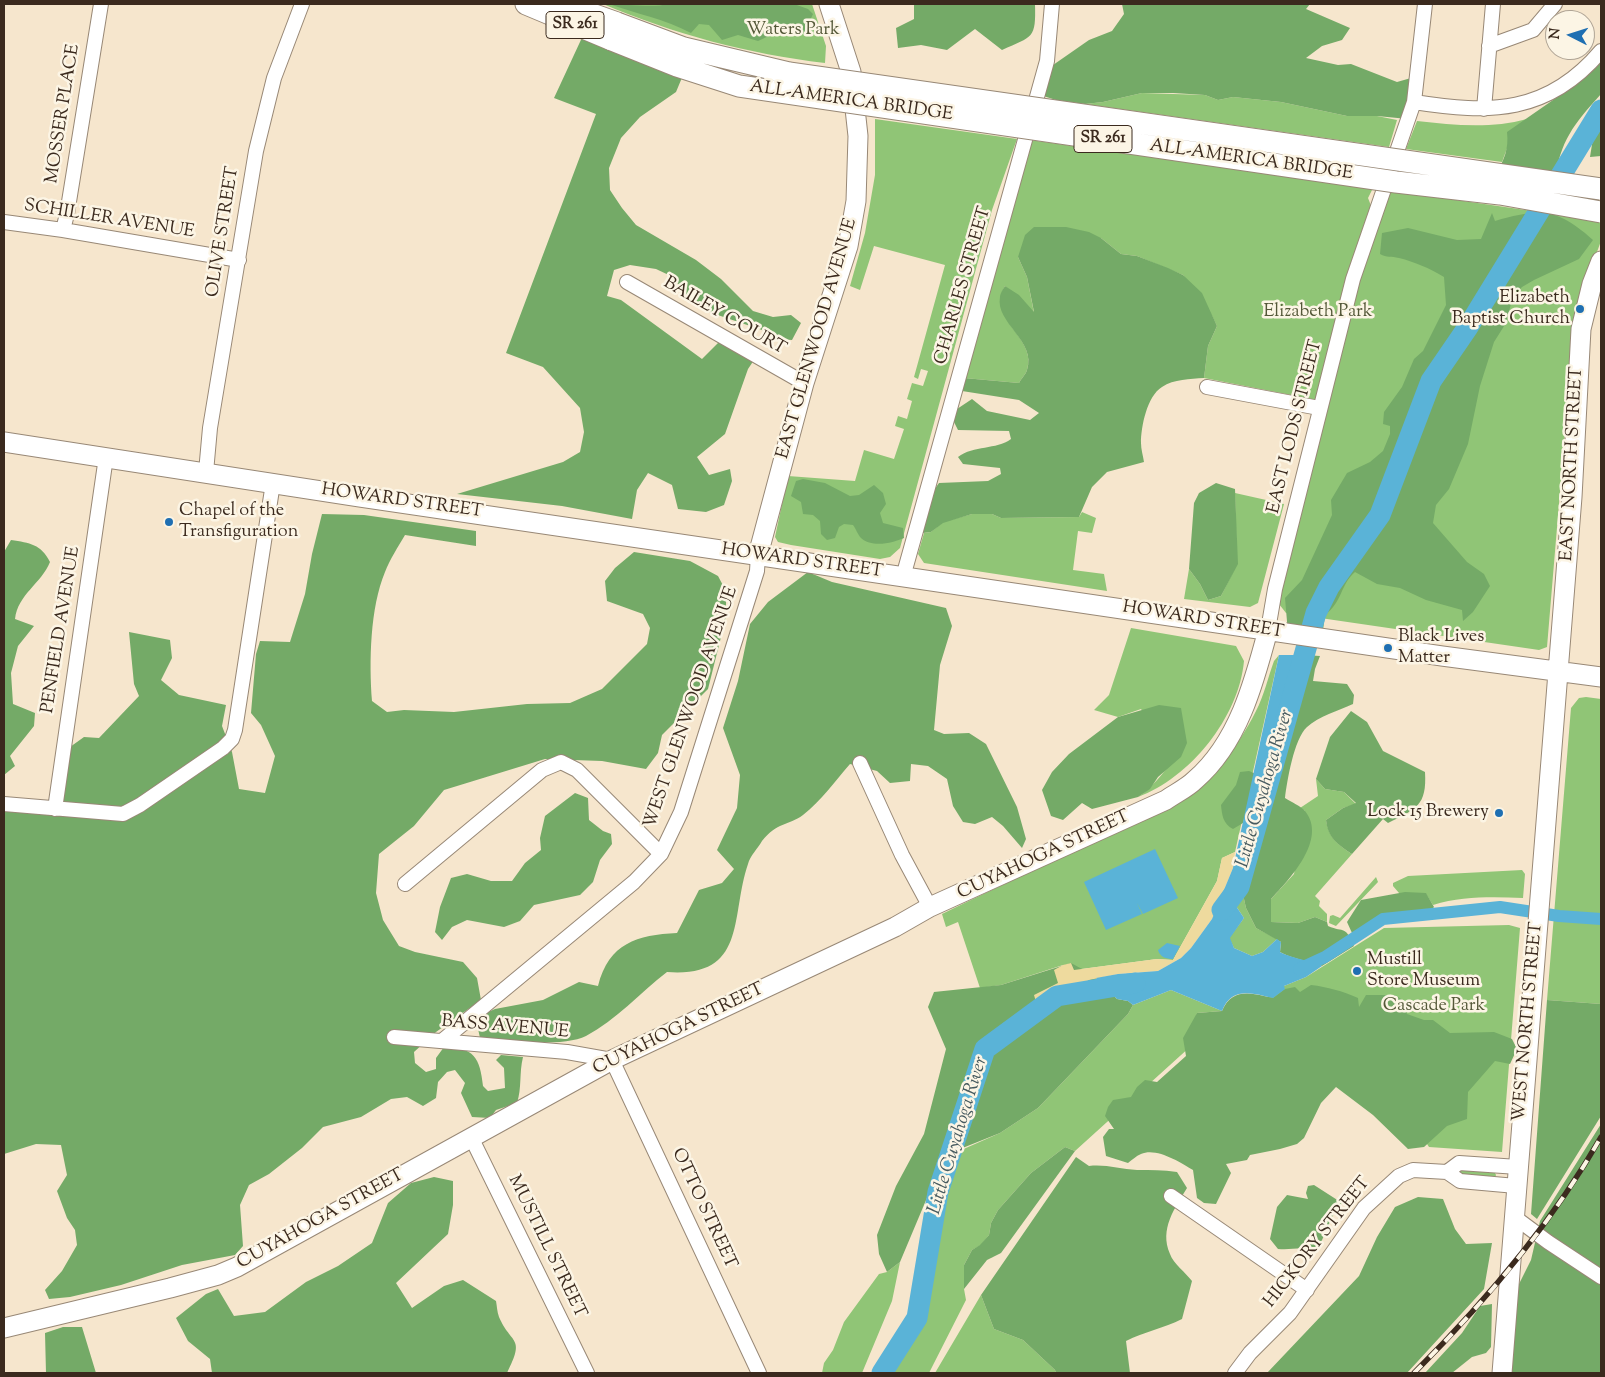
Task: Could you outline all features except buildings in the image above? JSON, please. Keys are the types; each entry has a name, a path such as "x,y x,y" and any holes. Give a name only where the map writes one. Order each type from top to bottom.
{"main road":[{"name":"SR 261","path":"526,4 614,31"},
{"name":"SR 261","path":"564,4 614,31"},
{"name":"ALL-AMERICA BRIDGE","path":"614,31 743,64 809,76 1601,189"},
{"name":"ALL-AMERICA BRIDGE","path":"614,31 677,66 739,86 1366,178 1500,194 1601,212"}],"street":[{"name":"MOSSER PLACE","path":"63,230 68,214 100,4"},
{"name":"OLIVE STREET","path":"206,472 210,428 264,115 283,51 302,4"},
{"name":"EAST GLENWOOD AVENUE","path":"758,555 804,383 848,246 856,201 858,136 851,72 829,4"},
{"name":"CHARLES STREET","path":"903,577 1046,61 1052,4"},
{"name":"EAST LODS STREET","path":"1268,630 1275,590 1319,408 1353,279 1414,102 1425,4"},
{"path":"1484,109 1493,4"},
{"path":"1489,46 1533,30 1555,4"},
{"path":"1414,102 1454,108 1484,109 1520,104 1551,92 1575,76 1601,51"},
{"name":"SCHILLER AVENUE","path":"4,222 63,230 239,260"},
{"name":"EAST NORTH STREET","path":"1558,671 1572,497 1581,329 1592,284 1601,261"},
{"name":"BAILEY COURT","path":"626,282 804,383"},
{"path":"1207,387 1319,408"},
{"name":"HOWARD STREET","path":"4,442 903,577 1601,677"},
{"name":"PENFIELD AVENUE","path":"54,808 106,457"},
{"path":"4,804 123,814 140,805 223,748 232,739 235,730 274,483"},
{"name":"WEST GLENWOOD AVENUE","path":"442,1041 634,882 661,854 681,812 757,571 758,555"},
{"name":"CUYAHOGA STREET","path":"4,1328 218,1275 316,1224 471,1136 612,1060 895,926 930,907 1166,800 1195,780 1225,745 1244,709 1268,630"},
{"name":"WEST NORTH STREET","path":"1502,1373 1513,1216 1558,671"},
{"path":"406,884 542,770 562,762 577,770 661,854"},
{"path":"860,763 902,855 930,907"},
{"name":"BASS AVENUE","path":"394,1036 567,1052 612,1060"},
{"name":"OTTO STREET","path":"612,1060 759,1373"},
{"name":"MUSTILL STREET","path":"471,1136 587,1373"},
{"name":"HICKORY STREET","path":"1447,1172 1459,1163 1518,1167"},
{"name":"HICKORY STREET","path":"1235,1373 1250,1353 1290,1313 1364,1208 1388,1184 1412,1170 1447,1172 1460,1182 1516,1186"},
{"path":"1171,1196 1307,1290"},
{"path":"1513,1216 1601,1277"}],"green space":[{"name":"Waters Park","path":"603,4 812,4 826,46 825,63 768,54 712,41 657,25"},
{"path":"609,4 648,6 667,4 794,4 808,9 813,14 804,33 799,29 773,34 758,41 738,35 722,40 709,25 699,24 691,33 661,20"},
{"path":"914,4 1035,4 1035,24 1026,39 1002,50 975,29 947,50 921,45 898,48 896,28 914,19"},
{"path":"1122,4 1310,4 1306,9 1350,28 1342,40 1322,46 1306,58 1338,65 1351,64 1397,82 1418,76 1408,119 1347,116 1281,102 1233,97 1218,100 1205,95 1142,93 1085,104 1056,100 1037,94 1043,72 1089,40 1112,31 1124,14"},
{"path":"586,29 686,68 676,92 640,117 621,138 609,168 610,190 622,208 636,225 696,260 721,279 753,311 773,317 791,315 801,323 792,340 776,339 762,330 703,310 685,294 673,277 656,269 630,265 614,270 607,296 621,300 702,359 720,341 754,360 748,369 725,434 697,457 709,475 730,469 732,481 724,505 706,512 678,509 672,485 648,473 637,490 632,519 562,506 457,494 563,462 580,452 584,432 580,408 543,367 506,353 596,114 554,98"},
{"path":"1601,51 1601,94 1570,134 1560,155 1554,182 1496,174 1505,154 1507,132 1566,91"},
{"path":"1142,93 1205,95 1218,100 1233,97 1281,102 1347,116 1377,116 1397,120 1389,147 1085,104"},
{"path":"1601,117 1601,156 1590,157 1593,138"},
{"path":"875,119 1017,139 992,210 900,548 890,557 880,559 791,545 778,542 775,537 788,476 855,481 864,450 894,459 904,429 895,426 898,416 907,419 912,401 907,399 912,383 923,386 928,371 921,369 918,379 914,377 945,265 874,246 860,290 850,286 865,233 875,175"},
{"path":"1527,119 1509,143 1502,162 1406,149 1417,121 1458,125 1486,125"},
{"name":"Elizabeth Park","path":"1030,140 1373,188 1368,198 1377,221 1388,190 1601,221 1601,241 1575,312 1547,647 1539,650 1286,613 1279,604 1289,545 1327,402 1204,378 1208,346 1217,326 1183,275 1137,256 1121,254 1101,238 1018,257 1027,277 1034,313 1005,286 1001,298 1002,309 1007,319 1026,348 1028,359 1026,372 1019,383 964,378"},
{"path":"1492,213 1495,221 1537,213 1558,216 1580,229 1593,240 1579,259 1534,280 1522,287 1513,296 1506,323 1494,342 1480,386 1468,444 1449,489 1436,505 1433,523 1467,562 1484,574 1490,586 1473,612 1463,621 1462,610 1426,600 1400,588 1377,584 1355,572 1350,577 1331,610 1325,615 1322,638 1288,633 1285,598 1302,580 1332,515 1331,500 1347,473 1370,462 1383,451 1390,434 1390,426 1383,424 1384,412 1402,387 1414,359 1423,351 1446,305 1444,277 1416,263 1380,254 1382,233 1408,228 1457,240 1481,239"},
{"path":"1034,227 1066,227 1089,232 1101,238 1121,254 1137,256 1183,275 1202,293 1217,326 1208,346 1204,378 1172,382 1157,391 1149,404 1142,429 1141,445 1144,462 1107,472 1092,487 1079,517 1001,518 992,514 972,514 943,523 931,532 923,533 929,497 939,483 988,481 1001,474 1000,468 963,464 958,457 964,453 999,445 1011,439 1009,431 958,430 953,420 957,409 972,399 987,411 1030,420 1039,413 1019,400 962,391 964,378 1019,383 1026,372 1029,360 1026,350 1004,315 1000,306 1000,297 1005,286 1019,295 1034,312 1027,277 1018,257 1025,235"},
{"path":"803,479 825,483 850,496 859,495 874,485 883,493 886,504 880,513 883,523 903,528 904,538 888,543 871,543 861,538 853,525 844,524 839,527 835,538 827,540 821,534 820,521 813,515 803,514 801,502 791,496 796,481"},
{"path":"1216,483 1235,489 1238,564 1221,596 1208,600 1200,584 1189,569 1194,503 1199,493"},
{"path":"1235,493 1284,504 1258,603 1250,607 1184,599 1189,569 1200,584 1208,600 1221,596 1237,564"},
{"path":"1082,512 1096,518 1092,533 1078,531 1073,570 1104,574 1107,591 924,563 918,554 924,533 931,532 943,522 972,514 992,514 1001,518 1079,517"},
{"path":"322,514 364,515 476,531 476,546 405,535 389,562 376,602 371,653 372,701 387,712 404,710 454,712 527,704 570,703 602,689 647,644 650,628 643,614 607,601 605,581 615,568 634,552 690,561 718,576 726,591 726,617 708,689 662,735 658,753 646,769 602,761 545,759 444,790 414,826 379,854 376,893 383,920 399,946 415,952 463,962 477,978 481,1000 436,1032 414,1052 415,1063 426,1072 436,1069 436,1058 444,1047 462,1049 474,1056 480,1068 483,1086 488,1091 505,1088 504,1068 496,1060 501,1055 523,1057 517,1103 496,1110 490,1118 472,1117 461,1093 465,1083 455,1070 447,1072 438,1082 436,1098 423,1106 407,1097 391,1099 361,1117 323,1127 302,1148 269,1174 249,1185 240,1205 243,1246 235,1255 182,1265 121,1285 70,1297 49,1299 45,1290 62,1271 77,1245 75,1230 67,1218 57,1191 67,1175 61,1145 36,1144 4,1154 4,810 24,811 62,794 70,747 84,737 99,738 139,696 134,684 129,632 170,640 172,658 161,680 179,695 226,705 222,726 232,752 239,789 265,793 275,756 261,725 251,713 256,654 260,641 290,642 305,594"},
{"path":"11,540 34,545 43,551 50,562 41,577 20,603 15,619 34,626 18,646 11,673 13,704 35,713 34,726 10,756 15,766 4,775 4,552"},
{"path":"808,572 832,582 946,608 952,626 940,665 934,730 944,734 969,733 986,744 1017,807 1026,839 1022,848 1003,826 992,817 975,824 963,822 953,806 947,779 928,766 911,764 910,781 890,783 877,771 850,764 810,809 798,818 773,830 754,852 749,861 731,940 723,954 711,965 693,971 667,972 608,1022 586,1036 564,1042 549,1043 480,1038 477,1024 479,1016 495,1009 543,1000 579,982 598,986 603,971 617,951 637,939 677,933 699,890 722,883 734,869 717,850 737,808 740,775 723,728 738,681 750,624 768,602"},
{"path":"1131,628 1236,646 1244,661 1233,703 1209,743 1176,776 1138,797 1152,785 1173,761 1141,709 1118,717 1094,710 1109,695"},
{"path":"1279,655 1235,852 1222,858 1217,881 1173,960 1157,959 1074,970 1063,965 1001,985 980,988 958,922 946,927 942,914 1042,866 1132,826 1180,799 1202,783 1239,740 1259,705 1274,661"},
{"path":"1305,655 1320,656 1313,681 1347,684 1354,695 1353,704 1312,723 1302,733 1298,741 1287,781 1285,798 1305,811 1311,822 1312,834 1309,846 1296,870 1271,899 1271,922 1298,923 1315,917 1327,922 1328,926 1346,932 1354,946 1322,966 1280,952 1281,942 1256,928 1246,908 1240,881"},
{"path":"1579,698 1601,699 1601,1004 1547,1000 1571,708"},
{"path":"1159,705 1181,708 1187,743 1181,757 1158,777 1150,789 1138,797 1092,809 1082,803 1063,820 1051,816 1042,790 1052,772 1069,754 1118,717"},
{"path":"1351,711 1367,722 1383,751 1425,772 1424,792 1418,805 1413,810 1388,823 1383,819 1352,854 1334,840 1329,832 1326,820 1343,808 1356,803 1344,792 1325,789 1316,779 1330,737"},
{"path":"1249,771 1256,774 1243,823 1233,829 1225,822 1221,805 1236,785 1240,772"},
{"path":"1316,779 1325,789 1344,792 1356,804 1343,808 1326,820 1329,832 1335,840 1352,854 1315,896 1320,901 1319,906 1327,914 1327,922 1315,917 1298,923 1271,922 1271,899 1294,874 1305,811 1300,808 1318,796"},
{"path":"575,793 588,798 589,820 603,831 611,834 612,844 600,860 593,882 580,895 534,905 520,921 504,927 467,920 452,927 442,940 435,932 440,907 451,878 467,874 491,881 512,881 525,863 541,850 540,838 545,816"},
{"path":"1522,870 1525,874 1523,898 1489,897 1433,905 1426,894 1399,893 1393,886 1393,883 1408,876"},
{"path":"1376,877 1378,882 1336,926 1329,923 1330,916 1333,915 1340,918"},
{"path":"1240,881 1246,908 1256,928 1277,939 1263,952 1252,956 1234,948 1229,938 1244,918 1236,906"},
{"path":"1405,892 1426,893 1434,907 1424,918 1408,922 1397,920 1376,927 1363,935 1352,933 1347,922 1361,900"},
{"name":"Cascade Park","path":"1509,925 1520,928 1502,1152 1429,1147 1328,993 1198,1051 1284,986 1306,977 1384,928"},
{"path":"1071,963 1093,975 1117,999 1128,1001 1133,1005 1128,1014 1038,1108 1000,1133 945,1155 900,1262 887,1272 879,1254 877,1235 896,1186 924,1134 946,1049 928,1007 934,992 1001,985"},
{"path":"1311,985 1346,993 1358,998 1359,1007 1366,995 1395,995 1401,999 1407,1014 1424,1020 1433,1020 1450,1033 1494,1032 1512,1039 1517,1049 1510,1064 1495,1061 1468,1092 1467,1119 1447,1126 1424,1147 1408,1149 1373,1115 1336,1087 1321,1103 1304,1138 1297,1144 1250,1155 1247,1160 1226,1164 1231,1173 1216,1204 1204,1203 1197,1198 1193,1170 1168,1156 1147,1152 1128,1163 1106,1156 1103,1137 1109,1129 1114,1129 1105,1116 1108,1107 1113,1100 1131,1097 1137,1087 1145,1080 1157,1082 1186,1056 1183,1038 1197,1013 1222,1011 1226,1003 1237,995 1250,994 1273,998 1285,989 1295,987 1300,992"},
{"path":"1171,990 1222,1011 1197,1013 1191,1046 1075,1151 1065,1147 1031,1173 998,1210 991,1223 989,1235 981,1245 972,1250 964,1265 966,1300 929,1373 893,1373 916,1322 912,1326 917,1318 938,1192 950,1155 1000,1133 1038,1108 1128,1014 1133,1005"},
{"path":"1547,1000 1601,1004 1601,1116 1537,1219 1531,1214"},
{"path":"1601,1124 1601,1373 1508,1373 1514,1294 1531,1260 1540,1221"},
{"path":"1065,1147 1075,1151 1001,1253 987,1260 964,1289 964,1265 972,1250 980,1245 989,1235 991,1223 998,1210 1031,1173"},
{"path":"1076,1157 1089,1166 1177,1172 1187,1188 1170,1219 1166,1236 1167,1245 1172,1257 1192,1281 1182,1319 1126,1341 1130,1373 1056,1373 1023,1340 994,1329 981,1295"},
{"path":"1459,1169 1494,1171 1496,1175 1495,1178 1461,1176 1458,1172"},
{"path":"434,1177 453,1181 453,1205 448,1234 396,1283 412,1308 444,1286 463,1280 496,1301 499,1317 516,1346 513,1361 507,1373 212,1373 210,1359 188,1341 176,1318 206,1294 218,1289 234,1316 265,1312 306,1282 338,1266 372,1243 388,1203 411,1183"},
{"path":"1314,1185 1342,1203 1332,1217 1319,1247 1278,1249 1270,1239 1277,1207 1287,1195 1308,1199 1306,1193 1308,1186"},
{"path":"1418,1197 1443,1199 1455,1229 1466,1244 1492,1243 1484,1289 1407,1373 1267,1373 1359,1276 1377,1237 1395,1207"},
{"path":"900,1262 892,1301 862,1373 822,1373 824,1363 833,1350 844,1322 879,1274 887,1272"},
{"path":"981,1295 994,1329 1023,1340 1056,1373 935,1373"},
{"path":"1492,1304 1491,1347 1486,1353 1472,1357 1452,1373 1425,1373 1462,1333 1480,1306"},
{"path":"63,1327 82,1327 96,1373 46,1373 45,1333"}],"sand":[{"path":"1235,852 1233,868 1212,919 1191,948 1181,958 1158,971 1118,974 1089,980 1062,998 1036,1002 1034,995 1058,983 1054,970 1063,965 1071,963 1074,970 1157,959 1173,960 1217,881 1222,858"}],"water":[{"path":"1279,655 1305,655 1239,886 1236,906 1244,918 1230,938 1234,948 1252,956 1263,952 1277,939 1281,942 1280,952 1322,966 1306,977 1284,986 1285,989 1273,998 1243,993 1231,998 1222,1011 1171,990 1133,1005 1128,1001 1117,999 1096,978 1118,974 1158,971 1181,958 1191,948 1212,919 1233,868"},
{"path":"1155,849 1178,898 1143,914 1137,903 1142,914 1106,930 1084,882"},
{"path":"1167,943 1180,946 1173,959 1164,957 1158,950"}],"waterway":[{"name":"Little Cuyahoga River","path":"1222,910 1239,887 1316,613 1329,587 1380,515 1431,381 1468,327 1601,110"},
{"path":"1299,969 1325,957 1383,919 1500,907 1559,916 1601,919"},
{"name":"Little Cuyahoga River","path":"882,1373 917,1318 938,1192 985,1049 1057,996 1135,983"}],"railway":[{"path":"1414,1373 1466,1319 1539,1232 1582,1169 1601,1137"}],"place":[{"name":"Elizabeth Baptist Church","path":"1580,309"},
{"name":"Chapel of the Transfiguration","path":"169,522"},
{"name":"Black Lives Matter","path":"1388,648"},
{"name":"Lock 15 Brewery","path":"1499,813"},
{"name":"Mustill Store Museum","path":"1357,971"}]}
